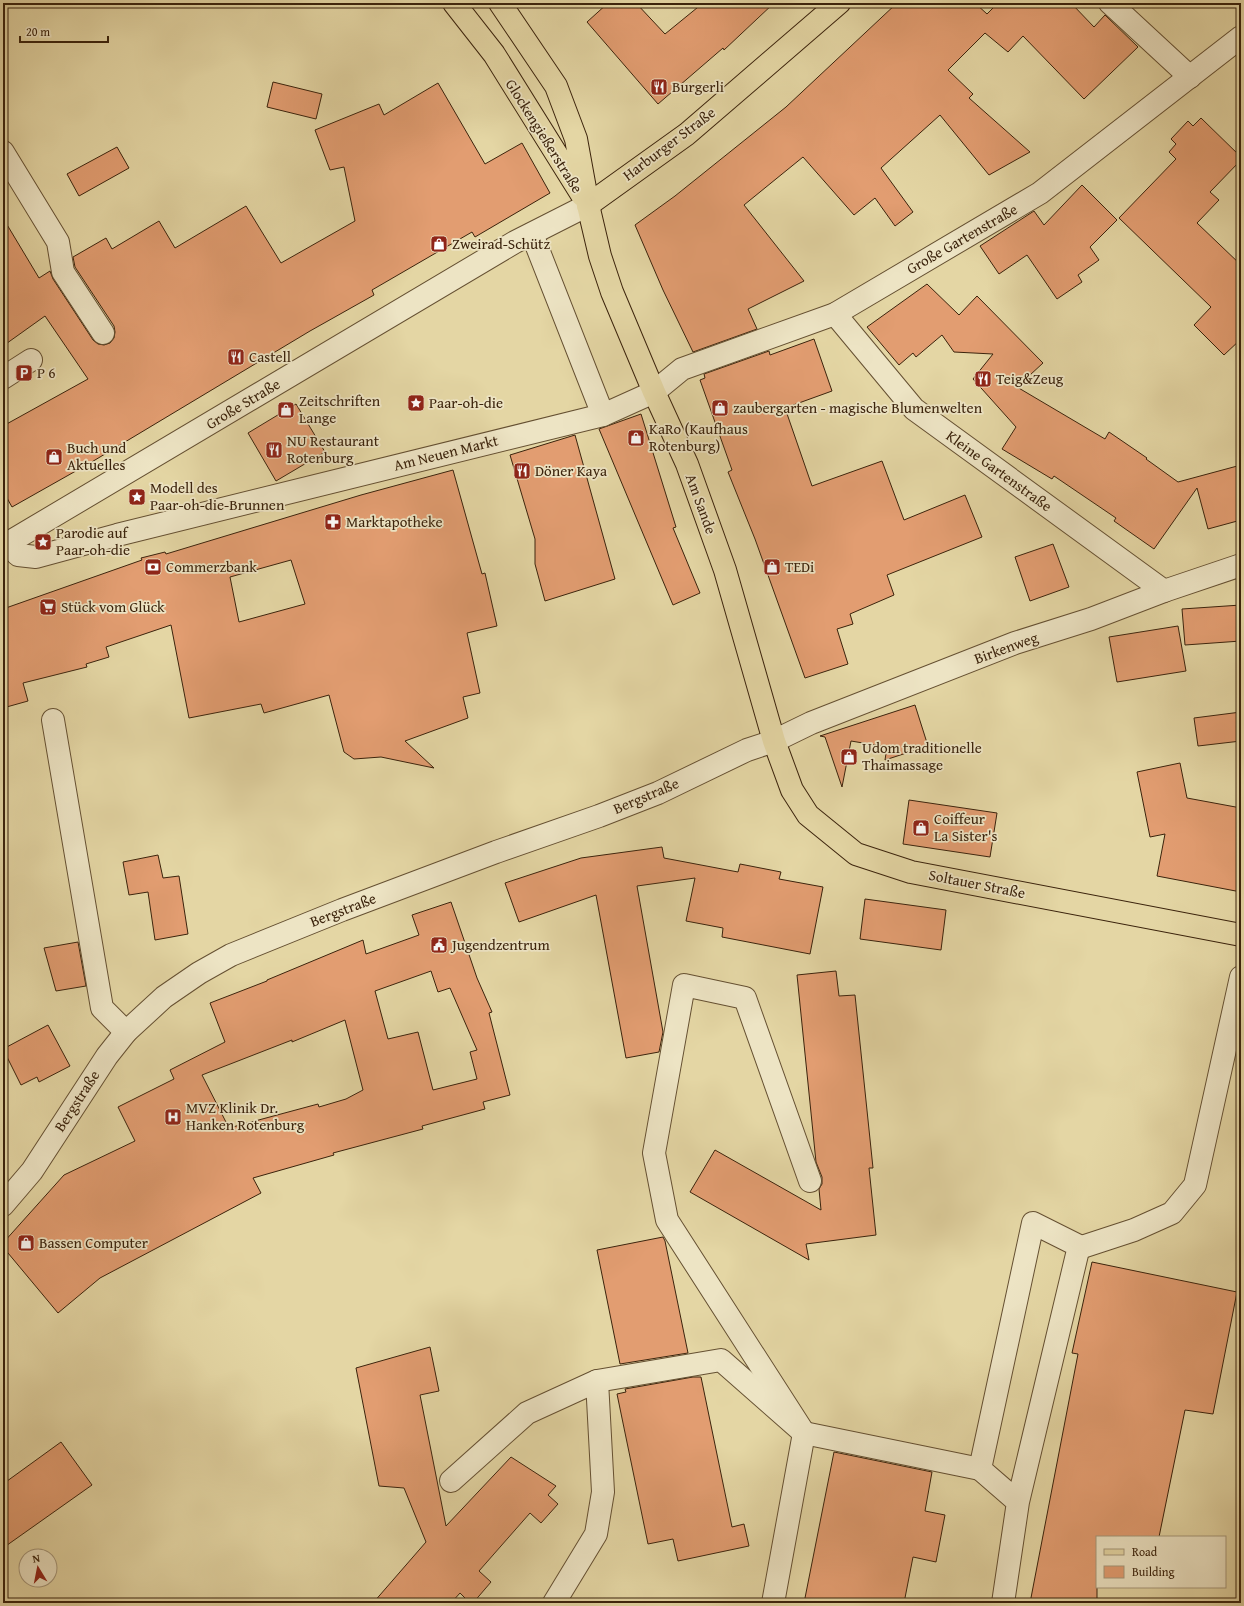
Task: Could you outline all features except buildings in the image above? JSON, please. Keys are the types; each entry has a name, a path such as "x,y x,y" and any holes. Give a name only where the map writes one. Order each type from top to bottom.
{"main road":[{"name":"Glockengießerstraße","path":"454,3 494,54 588,205"},
{"name":"Glockengießerstraße","path":"500,3 556,86 576,139 588,205"},
{"name":"Harburger Straße","path":"588,205 686,134 839,3"},
{"name":"Am Sande","path":"588,205 600,256 612,292 654,392 687,464 725,570 774,741"},
{"name":"Soltauer Straße","path":"774,741 792,790 808,814 856,854 911,872 1241,934"}],"street":[{"path":"1110,3 1190,77"},
{"name":"Große Gartenstraße","path":"654,392 682,369 836,314 1040,193 1241,37"},
{"path":"3,152 58,242 63,272 103,333"},
{"name":"Große Straße","path":"5,545 515,242 588,205"},
{"path":"532,234 603,415"},
{"name":"Kleine Gartenstraße","path":"836,314 914,409 1164,591"},
{"path":"3,378 31,360"},
{"name":"Am Neuen Markt","path":"5,545 18,556 36,557 603,415 654,392"},
{"name":"Birkenweg","path":"774,741 811,723 1015,643 1092,618 1164,591 1241,565"},
{"path":"53,720 102,1008 126,1032"},
{"name":"Bergstraße","path":"3,1205 32,1171 107,1056 126,1032 164,997 199,973 231,955 342,910 489,854 599,816 658,793 747,750 774,741"},
{"path":"1079,1248 1134,1230 1172,1212 1196,1184 1241,976"},
{"path":"773,1603 804,1433 667,1220 654,1153 684,986 745,998 810,1181"},
{"path":"980,1469 1033,1223 1079,1246 1079,1248"},
{"path":"1003,1603 1018,1502 1079,1248"},
{"path":"451,1481 527,1413 596,1381 721,1360 804,1433 980,1469 1018,1502"},
{"path":"554,1603 596,1534 603,1492 596,1381"}],"place":[{"name":"Burgerli","path":"659,87"},
{"name":"Zweirad-Schütz","path":"439,244"},
{"name":"Castell","path":"236,357"},
{"name":"P 6","path":"24,373"},
{"name":"Teig&Zeug","path":"983,379"},
{"name":"Paar-oh-die","path":"416,403"},
{"name":"zaubergarten - magische Blumenwelten","path":"720,408"},
{"name":"Zeitschriften Lange","path":"286,410"},
{"name":"KaRo (Kaufhaus Rotenburg)","path":"636,438"},
{"name":"NU Restaurant Rotenburg","path":"274,450"},
{"name":"Buch und Aktuelles","path":"54,457"},
{"name":"Döner Kaya","path":"522,471"},
{"name":"Modell des Paar-oh-die-Brunnen","path":"137,497"},
{"name":"Marktapotheke","path":"333,522"},
{"name":"Parodie auf Paar-oh-die","path":"43,542"},
{"name":"Commerzbank","path":"153,567"},
{"name":"TEDi","path":"772,567"},
{"name":"Stück vom Glück","path":"48,607"},
{"name":"Udom traditionelle Thaimassage","path":"849,757"},
{"name":"Coiffeur La Sister's","path":"921,828"},
{"name":"Jugendzentrum","path":"439,945"},
{"name":"MVZ Klinik Dr. Hanken Rotenburg","path":"173,1117"},
{"name":"Bassen Computer","path":"26,1243"}]}
